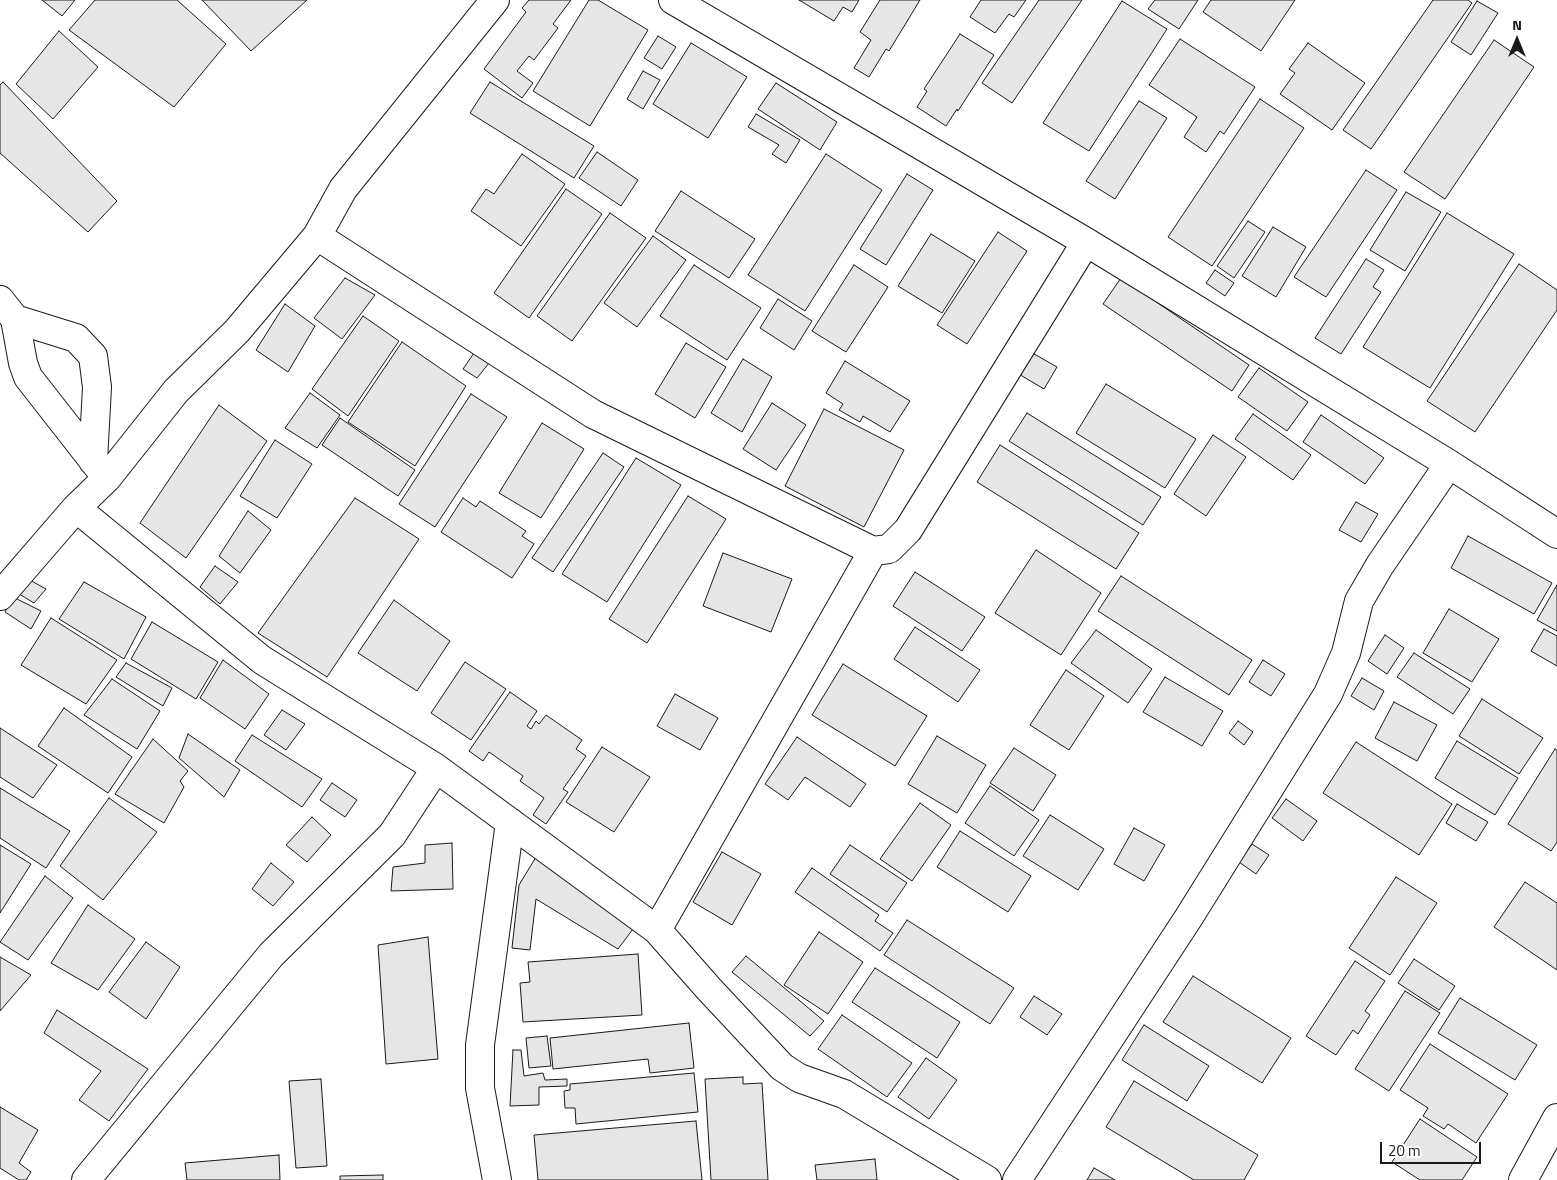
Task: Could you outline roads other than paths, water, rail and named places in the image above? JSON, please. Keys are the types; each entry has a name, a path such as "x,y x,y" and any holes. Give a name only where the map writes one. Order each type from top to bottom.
{"street":[{"path":"673,0 1086,242 1450,464 1557,534"},
{"path":"0,596 76,508 100,470 176,390 237,331 317,236 343,189 487,4"},
{"path":"317,236 592,414 873,551 889,549 908,530 1086,242"},
{"path":"7,309 28,376 100,470"},
{"path":"7,309 76,338 93,356 97,387 100,470"},
{"path":"1017,1180 1189,917 1328,694 1346,653 1359,601 1380,565 1450,464"},
{"path":"76,508 262,660 436,768 657,930 709,990 782,1066 799,1078 844,1094 987,1180"},
{"path":"657,930 873,551"},
{"path":"86,1180 271,955 392,835 436,768"},
{"path":"497,1180 480,1088 480,1045 510,822"},
{"path":"1523,1180 1557,1118"}]}
